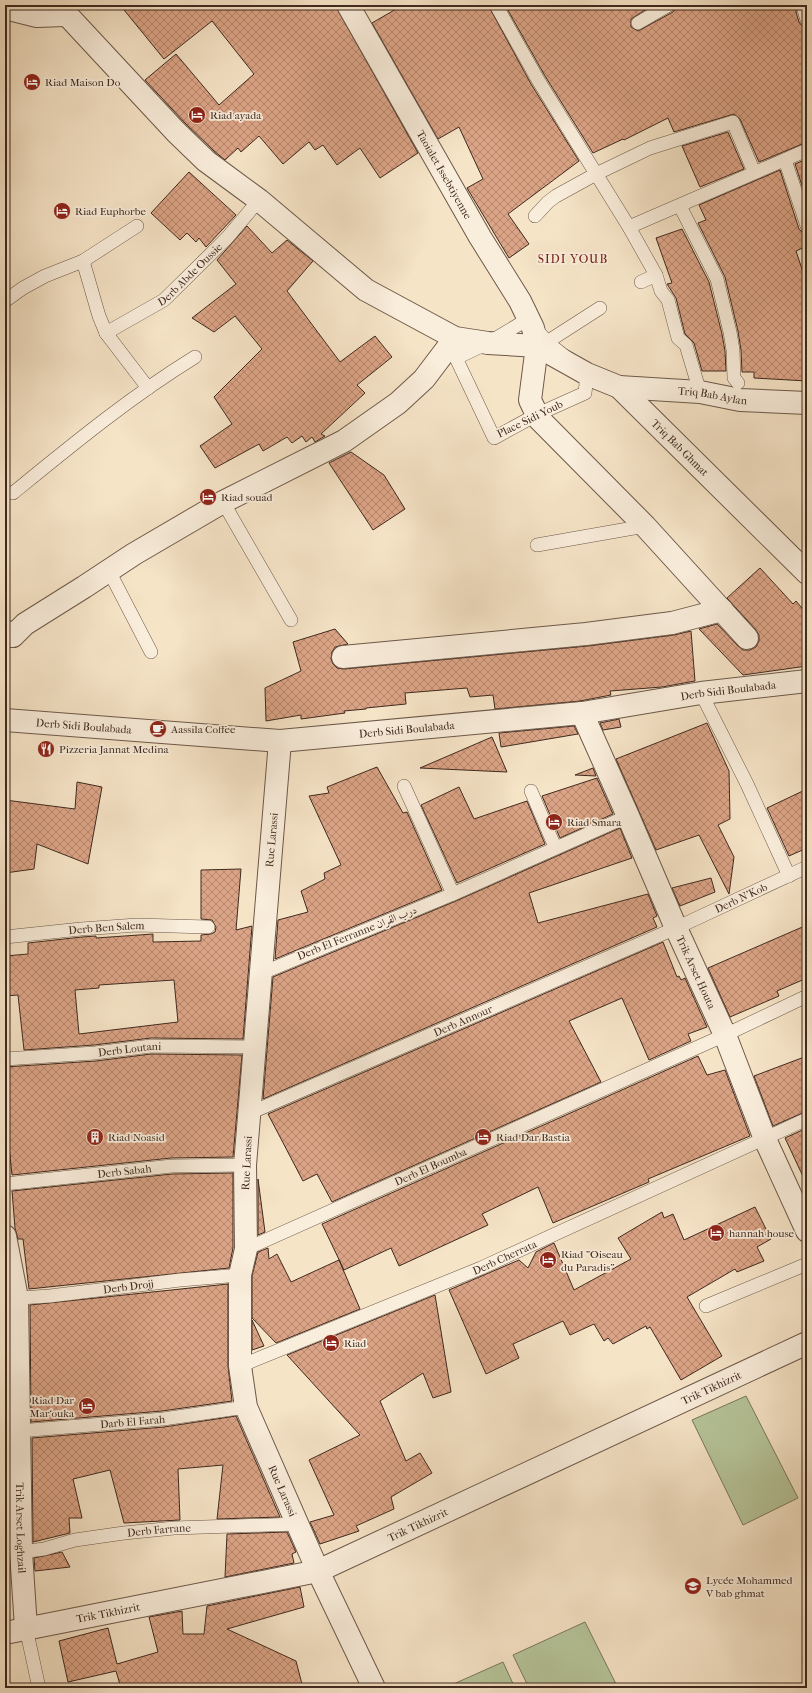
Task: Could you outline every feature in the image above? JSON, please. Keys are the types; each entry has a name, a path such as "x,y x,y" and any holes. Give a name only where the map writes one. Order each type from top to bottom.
{"street":[{"name":"Taoialet Issebtiyenne","path":"348,5 480,237 520,301 542,344 530,400 536,415"},
{"path":"5,8 37,16 62,10 176,132 206,161 259,200 366,290 455,338 488,343 542,344"},
{"path":"5,631 7,634 13,636 25,624 134,554 223,502 344,441 398,403 424,379 455,338"},
{"name":"Triq Bab Ghmat","path":"542,344 587,374 619,387 807,573"},
{"name":"Triq Bab Aylan","path":"619,387 700,392 740,400 807,403"},
{"path":"536,415 538,419 645,526 747,638"},
{"path":"343,657 586,634 672,623 722,610"},
{"name":"Derb Sidi Boulabada","path":"5,720 280,741 582,713 701,693 807,681"},
{"name":"Trik Arset Houta","path":"582,713 676,928 725,1035 765,1140 807,1231"},
{"name":"Rue Larassi","path":"280,741 245,1165 246,1249 240,1275 240,1366 246,1406 318,1571 374,1688"},
{"name":"Trik Arset Loghzail","path":"5,1236 11,1299 15,1423 15,1630"},
{"name":"Trik Tikhizrit","path":"15,1630 318,1571 807,1343"}],"lane":[{"path":"496,5 538,80 629,227 656,275 661,291 668,300 678,338 686,345 700,392"},
{"path":"638,23 670,5"},
{"path":"806,5 804,10 807,20"},
{"path":"535,216 556,196 596,174 650,148 733,122 754,172"},
{"path":"629,227 807,150"},
{"path":"785,160 807,226"},
{"name":"Derb Abde Oussie","path":"106,333 164,300 227,238 259,200"},
{"path":"680,206 717,279 730,332 733,350 734,378 738,383"},
{"path":"5,301 23,288 45,276 83,260 138,226"},
{"path":"83,260 97,310 106,333 148,388"},
{"path":"640,282 656,275"},
{"path":"542,344 600,308"},
{"name":"Place Sidi Youb","path":"528,319 488,343 456,358 494,438 536,415 585,393 587,374"},
{"path":"13,493 84,435 148,388 195,357"},
{"path":"223,502 291,620"},
{"path":"536,545 645,526"},
{"path":"109,571 151,652"},
{"path":"701,693 747,784 789,876"},
{"path":"404,786 453,894"},
{"path":"531,791 556,847"},
{"name":"Derb El Ferranne درب الفران","path":"262,973 453,894 628,816"},
{"name":"Derb N'Kob","path":"676,928 807,867"},
{"name":"Derb Ben Salem","path":"5,937 138,925 208,927"},
{"name":"Derb Annour","path":"250,1113 676,928"},
{"name":"Derb El Boumba","path":"246,1249 725,1035 807,996"},
{"name":"Derb Loutani","path":"5,1059 95,1053 151,1046 255,1047"},
{"name":"Derb Cherrata","path":"240,1366 481,1268 765,1140 807,1119"},
{"name":"Derb Sabah","path":"5,1184 172,1166 245,1165"},
{"path":"706,1306 807,1264"},
{"name":"Derb Drojj","path":"11,1299 240,1275"},
{"name":"Darb El Farah","path":"15,1423 155,1420 246,1406"},
{"name":"Derb Farrane","path":"16,1542 44,1549 75,1540 174,1528 298,1524"},
{"path":"15,1630 39,1688"}],"green space":[{"path":"746,1396 798,1498 743,1525 692,1420"},
{"path":"585,1622 618,1688 529,1688 513,1655"},
{"path":"503,1662 515,1688 450,1688 449,1686"}],"building":[{"path":"120,5 335,5 418,153 380,178 360,148 337,165 323,145 315,150 309,142 283,164 259,136 241,152 238,148 225,160 185,123 145,80 176,54 219,105 254,74 212,21 164,59"},
{"path":"403,5 488,5 531,84 579,161 508,214 529,244 509,258 467,188 483,179 459,127 438,139 372,23"},
{"path":"505,5 653,5 631,19 631,27 638,31 673,12 677,5 797,5 796,12 799,22 802,26 807,28 807,142 759,162 740,119 734,114 674,132 668,118 624,140 623,139 593,153 545,76"},
{"path":"728,132 744,169 700,187 682,146"},
{"path":"807,159 807,201 795,164"},
{"path":"780,170 799,229 807,234 807,246 796,251 807,284 807,381 754,378 754,372 742,372 738,331 725,277 698,223 706,220 699,205"},
{"path":"189,172 236,215 206,247 199,238 196,242 187,233 180,240 151,213"},
{"path":"247,226 272,253 287,240 313,261 287,291 340,362 375,336 392,357 357,385 365,393 321,434 325,436 315,442 312,437 306,442 302,436 292,443 287,437 263,451 259,444 215,468 200,446 232,424 214,397 262,349 235,316 214,332 192,318 236,284 217,260"},
{"path":"682,229 709,282 722,334 726,371 702,371 694,343 685,334 676,298 667,284 672,283 656,238"},
{"path":"351,452 384,475 405,509 373,530 329,463"},
{"path":"760,568 793,604 796,601 807,614 807,666 743,675 699,629 717,624 743,650 750,650 756,647 759,641 759,635 727,598"},
{"path":"335,629 348,644 335,647 332,652 331,659 337,668 344,669 588,646 674,635 691,631 695,681 662,687 610,691 611,695 580,701 495,709 493,695 470,697 467,688 405,693 406,704 344,711 345,713 301,719 301,715 266,721 265,688 301,671 293,642"},
{"path":"619,719 621,727 603,730 600,723"},
{"path":"707,723 729,771 730,819 718,825 734,857 729,894 699,835 656,850 616,759"},
{"path":"574,726 578,734 501,747 499,733"},
{"path":"492,737 507,772 420,768"},
{"path":"377,767 403,813 407,812 442,890 275,959 278,920 308,912 301,891 325,879 324,873 341,865 309,796 329,793 327,787"},
{"path":"593,768 596,776 575,775"},
{"path":"597,778 613,814 560,838 542,796"},
{"path":"77,782 102,787 88,864 37,844 34,869 5,873 5,800 75,809"},
{"path":"459,787 474,819 527,801 545,844 457,883 421,805"},
{"path":"807,789 807,848 789,856 767,808"},
{"path":"620,828 632,858 529,893 538,923 648,894 657,916 653,918 657,927 263,1099 273,977 456,901"},
{"path":"241,869 236,930 252,926 243,1039 151,1038 94,1045 24,1050 18,995 5,996 5,956 28,954 28,943 82,937 96,936 96,938 153,934 153,942 201,941 201,935 215,932 216,927 212,920 201,919 201,870","holes":["174,980 178,1022 79,1034 75,990 99,988 99,985"]},
{"path":"711,878 715,892 680,906 672,888"},
{"path":"807,925 807,978 777,991 779,996 730,1017 708,968"},
{"path":"663,942 677,977 679,976 681,980 685,978 707,1027 688,1034 691,1041 649,1060 622,998 569,1021 601,1082 332,1202 317,1174 303,1181 268,1114"},
{"path":"151,1054 242,1055 233,1157 171,1158 12,1175 5,1108 5,1067 96,1061"},
{"path":"698,1056 707,1075 725,1070 750,1136 648,1179 649,1182 553,1223 538,1187 482,1214 488,1225 399,1266 391,1248 344,1270 322,1224"},
{"path":"807,1056 807,1111 773,1126 754,1076"},
{"path":"807,1128 807,1185 785,1138"},
{"path":"233,1173 233,1248 229,1268 29,1289 23,1239 18,1239 15,1228 12,1191 172,1174"},
{"path":"258,1179 265,1232 258,1235"},
{"path":"755,1207 771,1239 757,1247 764,1261 737,1272 735,1269 687,1297 722,1356 681,1380 650,1327 647,1329 646,1326 613,1344 608,1338 604,1341 594,1324 570,1335 563,1321 513,1344 519,1358 486,1374 449,1290 519,1260 528,1268 536,1252 554,1243 574,1290 631,1259 618,1238 662,1212 664,1218 673,1214 684,1240"},
{"path":"268,1248 269,1259 277,1254 291,1282 339,1260 360,1309 276,1343 252,1318 252,1276 258,1252"},
{"path":"228,1284 228,1366 232,1401 162,1411 31,1422 30,1305"},
{"path":"435,1295 451,1392 433,1398 423,1373 380,1401 406,1461 420,1453 432,1473 391,1497 394,1509 356,1526 359,1531 320,1544 310,1522 334,1515 309,1460 360,1435 287,1355"},
{"path":"252,1320 264,1346 252,1350"},
{"path":"5,1359 8,1529 5,1529"},
{"path":"236,1416 280,1517 217,1519 223,1465 178,1469 180,1520 124,1523 110,1470 73,1479 82,1518 69,1518 70,1533 33,1542 32,1438 164,1427"},
{"path":"287,1532 296,1552 292,1554 294,1563 225,1577 227,1534"},
{"path":"62,1552 70,1567 35,1571 34,1558"},
{"path":"300,1587 304,1607 227,1629 296,1661 303,1688 121,1688 116,1671 68,1682 59,1641 108,1628 117,1664 158,1652 149,1617 182,1611 183,1634 204,1634 207,1606"}],"place":[{"name":"Riad Maison Do","path":"32,82"},
{"name":"Riad ayada","path":"197,115"},
{"name":"Riad Euphorbe","path":"62,211"},
{"name":"Riad souad","path":"208,497"},
{"name":"Aassila Coffee","path":"158,729"},
{"name":"Pizzeria Jannat Medina","path":"46,749"},
{"name":"Riad Smara","path":"554,822"},
{"name":"Riad Noasid","path":"95,1137"},
{"name":"Riad Dar Bastia","path":"483,1137"},
{"name":"hannah house","path":"716,1233"},
{"name":"Riad \"Oiseau du Paradis\"","path":"548,1260"},
{"name":"Riad","path":"331,1343"},
{"name":"Riad Dar Mar‘ouka","path":"87,1406"},
{"name":"Lycée Mohammed V bab ghmat","path":"693,1586"}],"district":[{"name":"SIDI YOUB","path":"573,259"}]}
